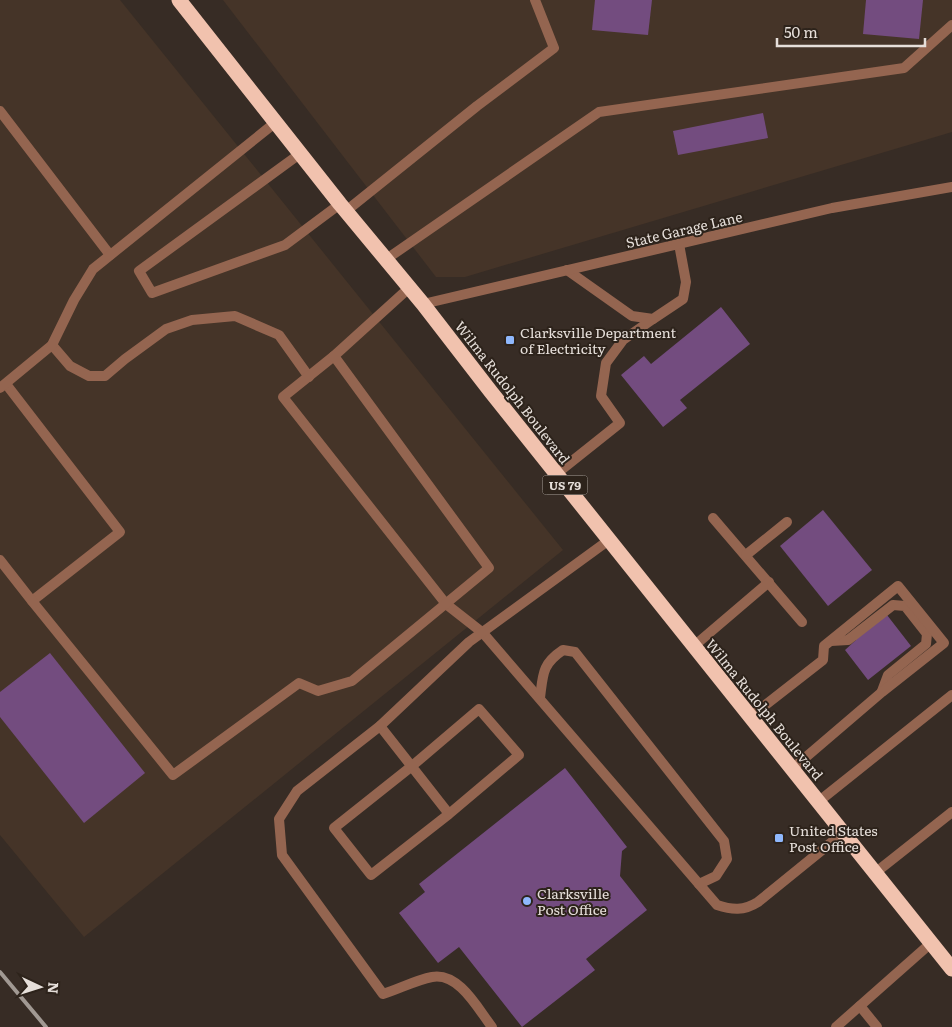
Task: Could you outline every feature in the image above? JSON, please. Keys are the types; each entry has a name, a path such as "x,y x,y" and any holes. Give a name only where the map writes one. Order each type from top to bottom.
{"highway":[{"name":"Wilma Rudolph Boulevard","path":"179,0 952,969"}],"street":[{"path":"300,153 139,271 152,293 285,245 343,207 554,48 535,0"},
{"path":"385,260 599,112 904,68 952,25"},
{"path":"0,111 110,255"},
{"path":"32,601 120,532 3,386 52,344 74,300 93,269 276,122"},
{"name":"State Garage Lane","path":"423,304 832,208 952,186"},
{"path":"556,474 620,423 601,396 606,363 623,340 683,299 686,282 679,244"},
{"path":"567,270 632,316 653,319"},
{"path":"409,288 334,356 283,397 446,604 483,633 717,905 731,909 748,908 843,833"},
{"path":"52,344 70,366 89,376 105,376 166,329 192,320 235,316 279,335 308,376"},
{"path":"0,560 173,775 299,683 318,691 352,681 489,568 334,356"},
{"path":"713,518 802,622"},
{"path":"746,555 787,522"},
{"path":"492,1027 460,984 443,977 432,976 383,994 282,855 279,818 297,791 380,726 469,642 609,540"},
{"path":"694,646 769,582"},
{"path":"750,717 823,660 824,646 898,586 944,643 882,692 792,770"},
{"path":"830,641 848,640 893,604 905,606 927,634 926,644 888,675 882,692"},
{"path":"540,698 543,673 550,658 563,650 575,652 724,841 727,859 716,876 699,884"},
{"path":"818,802 952,695"},
{"path":"479,710 519,755 449,814 371,875 334,828 479,710"},
{"path":"380,726 449,814"},
{"path":"875,873 952,812"},
{"path":"836,1027 931,943"},
{"path":"860,1006 877,1027"}],"shaded area":[{"path":"0,0 120,0 563,550 84,937 0,835"},
{"path":"223,0 952,0 952,132 465,277 436,277"}],"building":[{"path":"595,0 652,0 648,35 592,30"},
{"path":"866,0 923,0 919,39 863,34"},
{"path":"763,113 768,138 678,155 673,131"},
{"path":"721,307 750,344 680,400 687,408 663,427 621,375 644,356 651,364"},
{"path":"823,510 872,570 828,606 780,546"},
{"path":"887,615 911,646 868,680 845,650 856,640 854,637"},
{"path":"50,653 145,773 84,823 0,717 0,692"},
{"name":"Clarksville Post Office","path":"565,768 627,847 622,851 620,876 647,910 586,959 595,970 522,1027 459,947 438,963 399,913 425,892 419,884"}],"railway":[{"path":"0,972 46,1027"}],"place":[{"name":"Clarksville Department of Electricity","path":"510,340"},
{"name":"United States Post Office","path":"779,838"},
{"name":"Clarksville Post Office","path":"527,901"}]}
